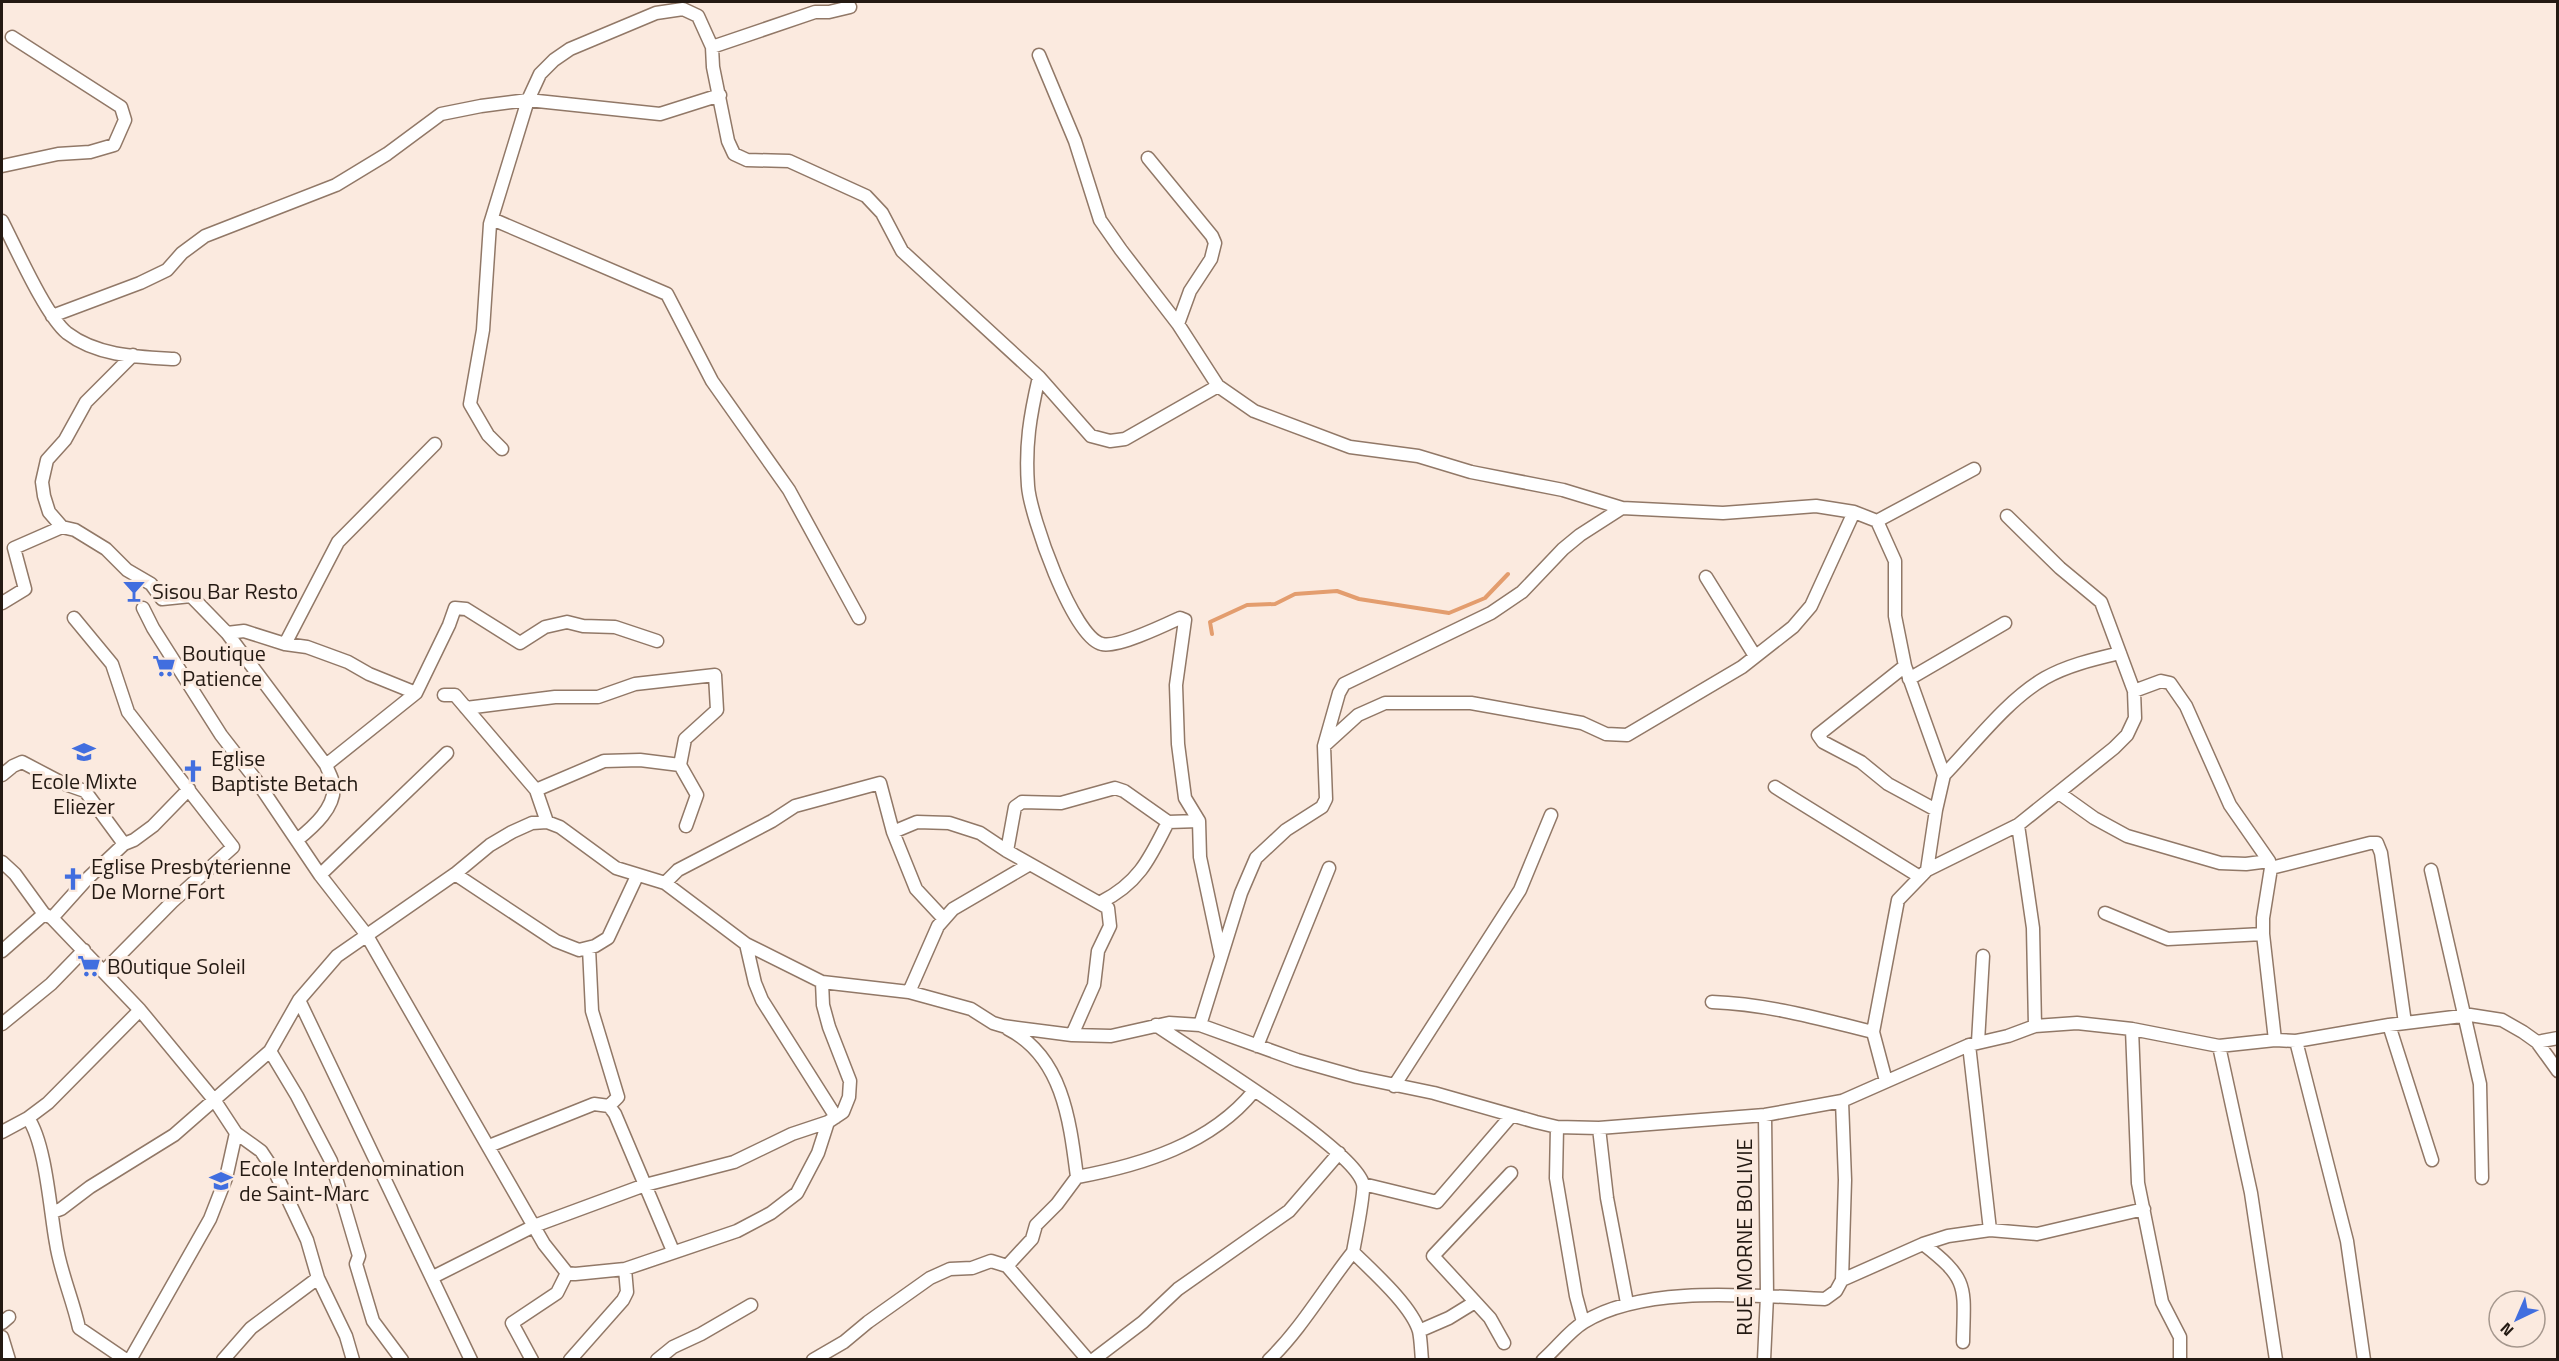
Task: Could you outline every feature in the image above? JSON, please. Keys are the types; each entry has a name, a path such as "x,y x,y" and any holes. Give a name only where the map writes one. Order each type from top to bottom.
{"street":[{"path":"712,47 815,12 829,12 850,6"},
{"path":"502,449 488,435 470,404 483,330 492,219 528,100 540,74 570,49 656,13 683,9 698,16 712,47 713,68 728,141 734,154 747,160 789,160 866,196 882,213 902,251 1039,377 1091,436 1110,441 1125,439 1218,386"},
{"path":"2,166 58,154 90,152 114,145 125,120 121,107 12,37"},
{"path":"1039,55 1076,141 1100,219 1178,324 1218,386 1254,411 1350,447 1418,456 1471,472 1563,490 1622,508 1723,513 1816,506 1854,512 1877,521 1895,561 1895,616 1905,666 1944,774"},
{"path":"52,316 140,284 167,270 182,253 205,236 336,185 387,154 441,114 528,100 660,114 720,94"},
{"path":"1148,158 1212,236 1215,243 1211,259 1190,291 1178,324"},
{"path":"492,219 667,294 711,381 789,490 859,618"},
{"path":"2,221 52,316 67,333 80,341 114,353 174,359"},
{"path":"133,355 86,402 65,440 47,460 42,482 49,512 62,527 75,530 106,549 127,570 151,584 162,599 191,596 227,633 326,765 334,784 327,809 317,824 297,840"},
{"path":"1039,377 1027,427 1028,488 1034,516 1073,615 1095,642 1107,645 1146,633 1180,618 1185,620 1176,685 1178,744 1185,798 1199,821 1200,857 1221,956"},
{"path":"285,644 338,542 435,444"},
{"path":"1877,521 1974,469"},
{"path":"1200,1025 1248,872 1256,858 1286,830 1322,807 1326,799 1324,746 1339,693 1344,684 1491,613 1522,592 1563,549 1580,535 1622,508"},
{"path":"1324,746 1358,715 1385,703 1471,703 1582,723 1606,734 1627,735 1742,667 1793,627 1811,606 1854,512"},
{"path":"1887,1081 1873,1032 1898,900 1924,873 2018,825 2127,735 2135,718 2134,691 2101,602 2060,568 2007,516"},
{"path":"2,603 25,589 14,549 62,527"},
{"path":"1706,578 1755,656"},
{"path":"143,608 221,735 256,780 320,874 366,934 534,1226 558,1264 567,1273 625,1269 738,1231 771,1213 797,1193 815,1160 832,1120"},
{"path":"326,765 416,693 455,608 466,609 520,643 545,627 567,622 583,626 615,627 657,641"},
{"path":"74,618 112,664 128,712 233,847 172,902 104,971"},
{"path":"1909,679 2005,623"},
{"path":"227,633 244,631 285,644 307,647 348,662 369,674 416,693"},
{"path":"1924,873 1944,774 2013,703 2045,678 2081,663 2120,653"},
{"path":"1905,666 1818,735 1830,746 1861,762 1888,784 1936,810"},
{"path":"466,708 555,697 598,697 636,684 715,675 717,710 685,739 680,765 696,795 686,826"},
{"path":"2134,691 2161,681 2170,683 2186,706 2230,805 2270,864 2263,934 2275,1040"},
{"path":"444,695 455,695 536,790 547,822"},
{"path":"320,874 447,753"},
{"path":"536,790 604,761 640,760 680,765"},
{"path":"2,775 22,762 62,783 85,790 124,844"},
{"path":"665,883 678,870 772,821 795,806 880,783 893,832 916,889 943,918"},
{"path":"1775,787 1924,873"},
{"path":"1007,851 1015,807 1022,802 1053,804 1115,788 1124,791 1168,822 1199,821"},
{"path":"2,951 48,916 124,844 134,840 153,826 189,789"},
{"path":"2059,793 2094,818 2127,836 2220,863 2270,864 2377,843 2381,853 2405,1023"},
{"path":"1394,1086 1520,890 1551,815"},
{"path":"53,1212 174,1136 215,1101 270,1051 299,1000 337,956 455,874 490,844 532,823 547,822 560,827 616,868 665,883 746,944 822,982 909,992 971,1009 993,1023 1003,1026 1072,1035 1111,1036 1156,1025 1182,1023 1200,1025 1297,1060 1394,1086 1434,1093 1557,1127 1599,1128 1765,1114 1842,1101 1974,1044 2008,1036 2035,1026 2077,1023 2132,1029 2219,1047 2275,1040 2296,1041 2464,1015 2502,1020 2537,1041 2558,1071"},
{"path":"893,832 918,822 949,823 980,833 1007,851 1108,908 1110,926 1098,951 1094,985 1072,1035"},
{"path":"1101,902 1121,892 1148,862 1168,822"},
{"path":"2018,825 2033,928 2035,1026"},
{"path":"2,862 15,874 48,916 84,950 140,1010 215,1101 236,1133 261,1151 275,1172 307,1240 318,1278 345,1336 350,1358"},
{"path":"909,992 943,918 953,909 1030,864"},
{"path":"1257,1046 1329,868"},
{"path":"2431,870 2480,1084 2482,1178"},
{"path":"455,874 556,941 579,950 596,946 608,938 637,876"},
{"path":"2105,913 2168,939 2263,934"},
{"path":"746,944 755,983 762,1000 832,1120"},
{"path":"589,948 592,1011 618,1097 609,1106"},
{"path":"2,1024 51,984 84,950"},
{"path":"1983,956 1974,1044 1990,1230"},
{"path":"433,1277 534,1226 645,1185 734,1162 792,1134 832,1120 843,1112 849,1097 850,1081 829,1027 823,1005 822,982"},
{"path":"299,1000 471,1359"},
{"path":"1712,1002 1749,1003 1873,1032"},
{"path":"2,1132 28,1118 48,1103 90,1064 140,1010"},
{"path":"1156,1025 1305,1125 1352,1165 1363,1184 1353,1252 1310,1312 1269,1359"},
{"path":"2389,1025 2432,1160"},
{"path":"1003,1026 1040,1051 1056,1078 1069,1124 1077,1177"},
{"path":"2132,1029 2138,1183 2162,1302 2180,1337 2180,1359"},
{"path":"2537,1041 2558,1038"},
{"path":"2296,1041 2347,1241 2364,1359"},
{"path":"2219,1047 2252,1193 2277,1359"},
{"path":"270,1051 331,1161 359,1256 356,1264 373,1321 402,1359"},
{"path":"1007,1266 1032,1239 1036,1225 1057,1204 1077,1177 1120,1169 1176,1149 1224,1120 1242,1106 1254,1091"},
{"path":"1543,1359 1583,1323 1627,1303 1703,1295 1825,1299 1836,1291 1842,1280 1845,1180 1842,1101"},
{"path":"489,1146 594,1104 609,1106 615,1114 673,1251"},
{"name":"RUE MORNE BOLIVIE","path":"1764,1359 1767,1296 1765,1114"},
{"path":"1363,1184 1437,1202 1511,1116"},
{"path":"28,1118 43,1161 53,1212 56,1245 79,1328 128,1359 210,1219 226,1178 236,1133"},
{"path":"1557,1127 1556,1178 1576,1296 1583,1323"},
{"path":"1599,1128 1607,1198 1627,1303"},
{"path":"1093,1359 1143,1322 1178,1289 1288,1211 1339,1153"},
{"path":"1504,1343 1490,1318 1433,1256 1510,1173"},
{"path":"1842,1280 1923,1244 1948,1236 1990,1230 2037,1234 2144,1209"},
{"path":"1923,1244 1945,1261 1956,1274 1964,1290 1963,1342"},
{"path":"1353,1252 1386,1285 1419,1331 1422,1359"},
{"path":"813,1359 844,1342 930,1278 950,1269 972,1268 991,1261 1007,1266 1088,1359"},
{"path":"570,1359 624,1300 627,1292 625,1269"},
{"path":"532,1359 512,1323 557,1293 567,1273"},
{"path":"223,1359 251,1328 318,1278"},
{"path":"1419,1331 1449,1318 1475,1302"},
{"path":"657,1359 673,1347 701,1334 751,1305"},
{"path":"2,1337 9,1359"}],"waterway":[{"path":"1212,634 1210,622 1247,605 1275,604 1295,594 1337,591 1359,599 1449,613 1485,598 1508,574"}],"place":[{"name":"Sisou Bar Resto","path":"134,591"},
{"name":"Boutique Patience","path":"164,666"},
{"name":"Ecole Mixte Eliezer","path":"84,752"},
{"name":"Eglise Baptiste Betach","path":"193,771"},
{"name":"Eglise Presbyterienne De Morne Fort","path":"73,879"},
{"name":"B0utique Soleil","path":"89,966"},
{"name":"Ecole Interdenomination de Saint-Marc","path":"221,1181"}]}
